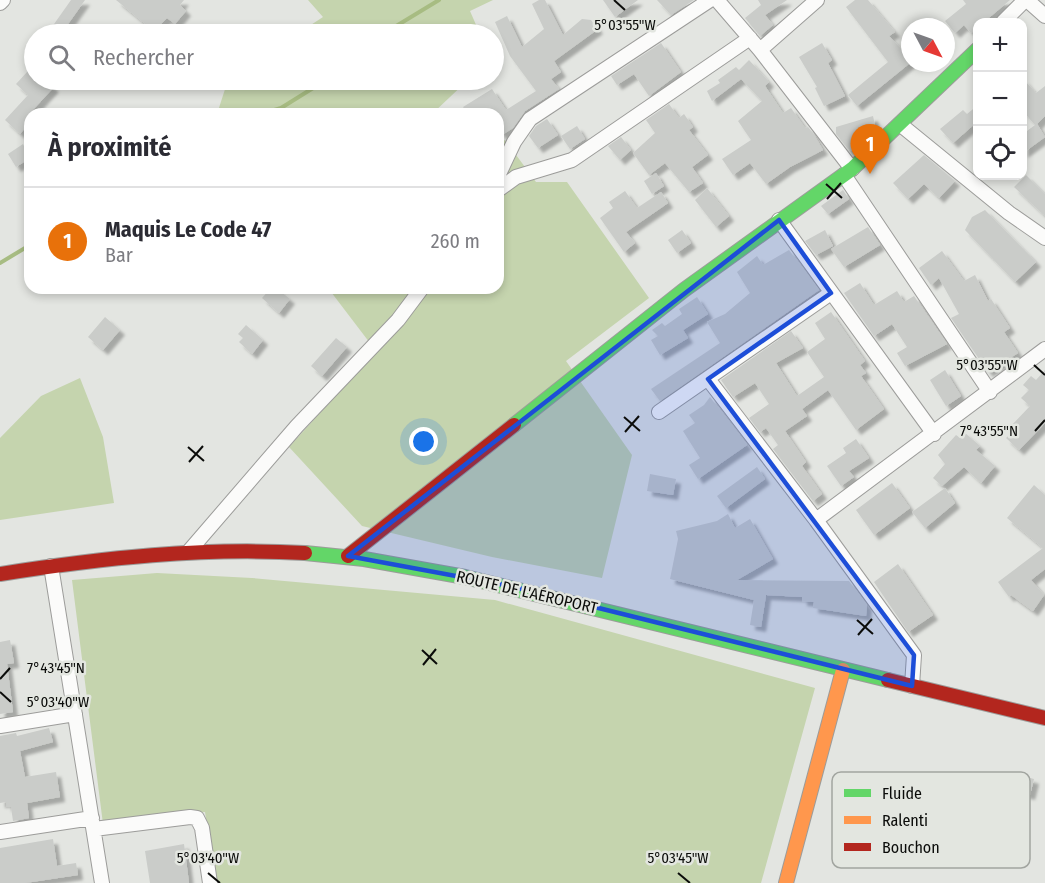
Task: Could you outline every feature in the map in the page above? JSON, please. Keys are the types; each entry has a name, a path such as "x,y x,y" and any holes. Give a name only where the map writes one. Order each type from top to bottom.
{"main road":[{"path":"348,556 684,290 848,172 901,125 973,54"},
{"name":"ROUTE DE L'AÉROPORT","path":"0,574 123,555 190,550 263,550 348,556 510,586 1045,718"},
{"path":"786,883 843,670"}],"street":[{"path":"504,163 514,142 530,119 710,0"},
{"path":"717,0 760,50 848,172 990,392"},
{"path":"760,50 817,0"},
{"path":"1007,18 1026,0 1045,16"},
{"path":"504,186 516,177 572,159 750,38"},
{"path":"901,125 1009,213 1045,238"},
{"path":"779,220 934,434"},
{"path":"659,412 831,292"},
{"path":"190,550 297,426 398,320 418,294"},
{"path":"816,520 1045,350"},
{"path":"708,379 816,520 914,655 912,686"},
{"path":"51,566 102,883"},
{"path":"0,726 75,714"},
{"path":"0,832 93,823 197,818 202,828 210,883"}],"highlighted area":[{"path":"779,220 831,293 708,379 914,655 912,686 510,586 348,556"}],"green space":[{"path":"308,0 493,0 470,11 476,24 312,24 323,17"},
{"path":"225,90 457,90 438,108 219,108"},
{"path":"504,141 536,182 567,182 649,298 566,361 632,455 602,578 492,557 362,526 289,447 376,351 333,294 504,294"},
{"path":"80,378 103,437 114,503 0,520 0,438 41,396"},
{"path":"157,573 252,578 495,600 815,688 761,883 216,883 205,812 103,824 72,580"}],"building":[{"path":"71,0 85,0 68,24 54,24"},
{"path":"116,0 184,0 180,5 186,11 175,24 167,18 161,24 145,24"},
{"path":"545,0 563,35 582,19 591,20 598,29 554,61 561,72 551,79 559,89 525,111 513,128 504,134 504,108 463,107 493,90 506,110 536,91 510,56 504,42 504,24 495,22 507,16 522,47 544,29 532,4"},
{"path":"603,0 638,0 615,17"},
{"path":"657,0 694,0 671,15"},
{"path":"758,0 787,0 765,15 773,25 760,36 745,18 761,5"},
{"path":"855,0 868,0 895,32 889,36 901,49 901,70 857,106 848,95 888,62 846,7"},
{"path":"963,0 1010,0 989,18 973,18 971,33 964,25 955,33 955,18 949,18 966,4"},
{"path":"661,43 681,72 649,96 634,74 617,85 611,76"},
{"path":"822,43 832,60 828,63 845,96 824,106 815,88 817,87 799,57"},
{"path":"749,60 769,82 765,86 783,113 791,108 805,128 808,127 813,133 823,150 790,167 766,184 750,163 733,175 722,159 751,140 738,121 762,101 741,79 712,101 707,91 720,83 718,80 736,67 739,70"},
{"path":"24,75 24,90 51,90 35,108 24,108 24,129 20,134 5,120 28,95 16,84"},
{"path":"1027,83 1036,93 1045,86 1045,116 1037,124 1045,137 1027,150 1027,131 1035,125 1027,116"},
{"path":"669,104 679,118 684,114 693,127 689,130 708,155 692,167 703,183 689,192 665,163 649,175 633,153 655,133 646,120"},
{"path":"973,109 973,125 953,143 940,129 963,110 967,114"},
{"path":"873,116 876,130 853,151 848,149 836,134 836,127"},
{"path":"547,119 558,135 538,148 529,136 536,126"},
{"path":"577,126 585,139 570,149 561,136"},
{"path":"621,137 631,150 620,160 608,146"},
{"path":"23,144 24,162 16,167 8,154"},
{"path":"924,155 955,181 939,198 924,184 908,199 893,183"},
{"path":"656,173 664,186 652,194 644,181"},
{"path":"1027,176 1045,194 1045,216 1014,187 1021,180 1027,180"},
{"path":"707,188 729,216 716,227 695,200"},
{"path":"843,190 849,199 828,214 821,206"},
{"path":"625,191 637,208 661,192 668,203 626,232 635,243 624,252 600,218 613,208 609,202"},
{"path":"985,210 1036,262 1015,282 965,230 972,217"},
{"path":"868,227 880,245 844,267 831,249"},
{"path":"682,230 691,243 677,253 668,240"},
{"path":"825,230 833,246 816,255 805,241"},
{"path":"789,250 819,290 660,401 651,389 720,343 707,322 725,314 750,293 737,272 757,256 763,265"},
{"path":"942,251 964,281 975,275 988,301 991,299 1010,328 1004,332 1018,353 988,372 951,318 959,314 939,278 931,285 919,268"},
{"path":"860,283 874,305 897,291 904,302 914,296 947,344 905,366 897,353 907,347 892,324 874,336 844,293"},
{"path":"266,294 284,294 290,299 279,313 262,298"},
{"path":"697,297 708,314 683,330 688,338 660,355 651,340 658,336 652,330 662,323 665,326 682,314 679,309"},
{"path":"831,312 865,361 860,365 866,373 861,376 884,409 856,430 828,390 802,409 807,416 785,431 806,462 802,466 822,494 813,501 773,449 778,445 766,428 760,432 749,418 769,404 755,383 733,397 721,380 791,331 803,348 776,363 797,396 824,377 807,352 825,339 815,323"},
{"path":"105,317 120,330 103,350 88,337"},
{"path":"246,325 263,340 252,354 239,342 243,338 238,334"},
{"path":"336,338 347,347 322,376 311,366"},
{"path":"945,370 961,396 946,406 930,380"},
{"path":"1045,370 1045,423 1019,450 1006,438 1015,430 1011,426 1030,406 1021,398 1029,390 1023,385 1031,376 1036,380"},
{"path":"710,397 747,445 698,479 689,465 700,458 683,431 695,423 689,415 704,405"},
{"path":"964,432 980,446 976,450 995,466 981,483 964,467 942,486 933,478 945,464 938,455 956,435 959,437"},
{"path":"856,439 869,458 849,471 854,477 841,486 827,466 846,453 843,448"},
{"path":"757,467 765,479 726,508 717,496"},
{"path":"650,474 676,479 673,495 647,491"},
{"path":"892,483 910,508 874,535 856,510"},
{"path":"1034,485 1045,495 1045,569 1031,580 1044,595 1033,611 1011,595 1009,597 998,582 1043,548 1007,518"},
{"path":"945,488 955,503 925,528 912,512"},
{"path":"728,514 735,528 750,519 773,559 737,580 849,581 867,605 866,616 813,608 814,602 802,601 802,597 766,595 761,627 750,625 754,600 670,579 678,539 676,531 717,521"},
{"path":"898,564 933,615 908,632 874,582"},
{"path":"10,640 14,663 7,664 13,712 0,714 0,642"},
{"path":"49,728 53,742 20,751 25,777 56,772 60,797 27,803 29,818 13,821 11,807 7,807 6,802 0,803 0,736 16,733 17,736"},
{"path":"1030,778 1034,779 1030,795"},
{"path":"53,839 57,866 76,863 78,875 25,883 0,883 0,848"},
{"path":"184,844 189,883 150,883 145,851"}],"waterway":[{"path":"399,24 439,0"},
{"path":"281,108 310,90"},
{"path":"0,263 24,249"}],"traffic: fast":[{"path":"514,425 684,290 852,169 973,54"},
{"path":"305,553 364,559 465,577 888,680"}],"traffic: slow":[{"path":"786,883 843,670"}],"traffic: jam":[{"path":"348,556 514,425"},
{"path":"0,574 152,555 228,552 305,553"},
{"path":"888,680 1045,718"}],"place":[{"name":"Maquis Le Code 47","path":"870,174"}]}
